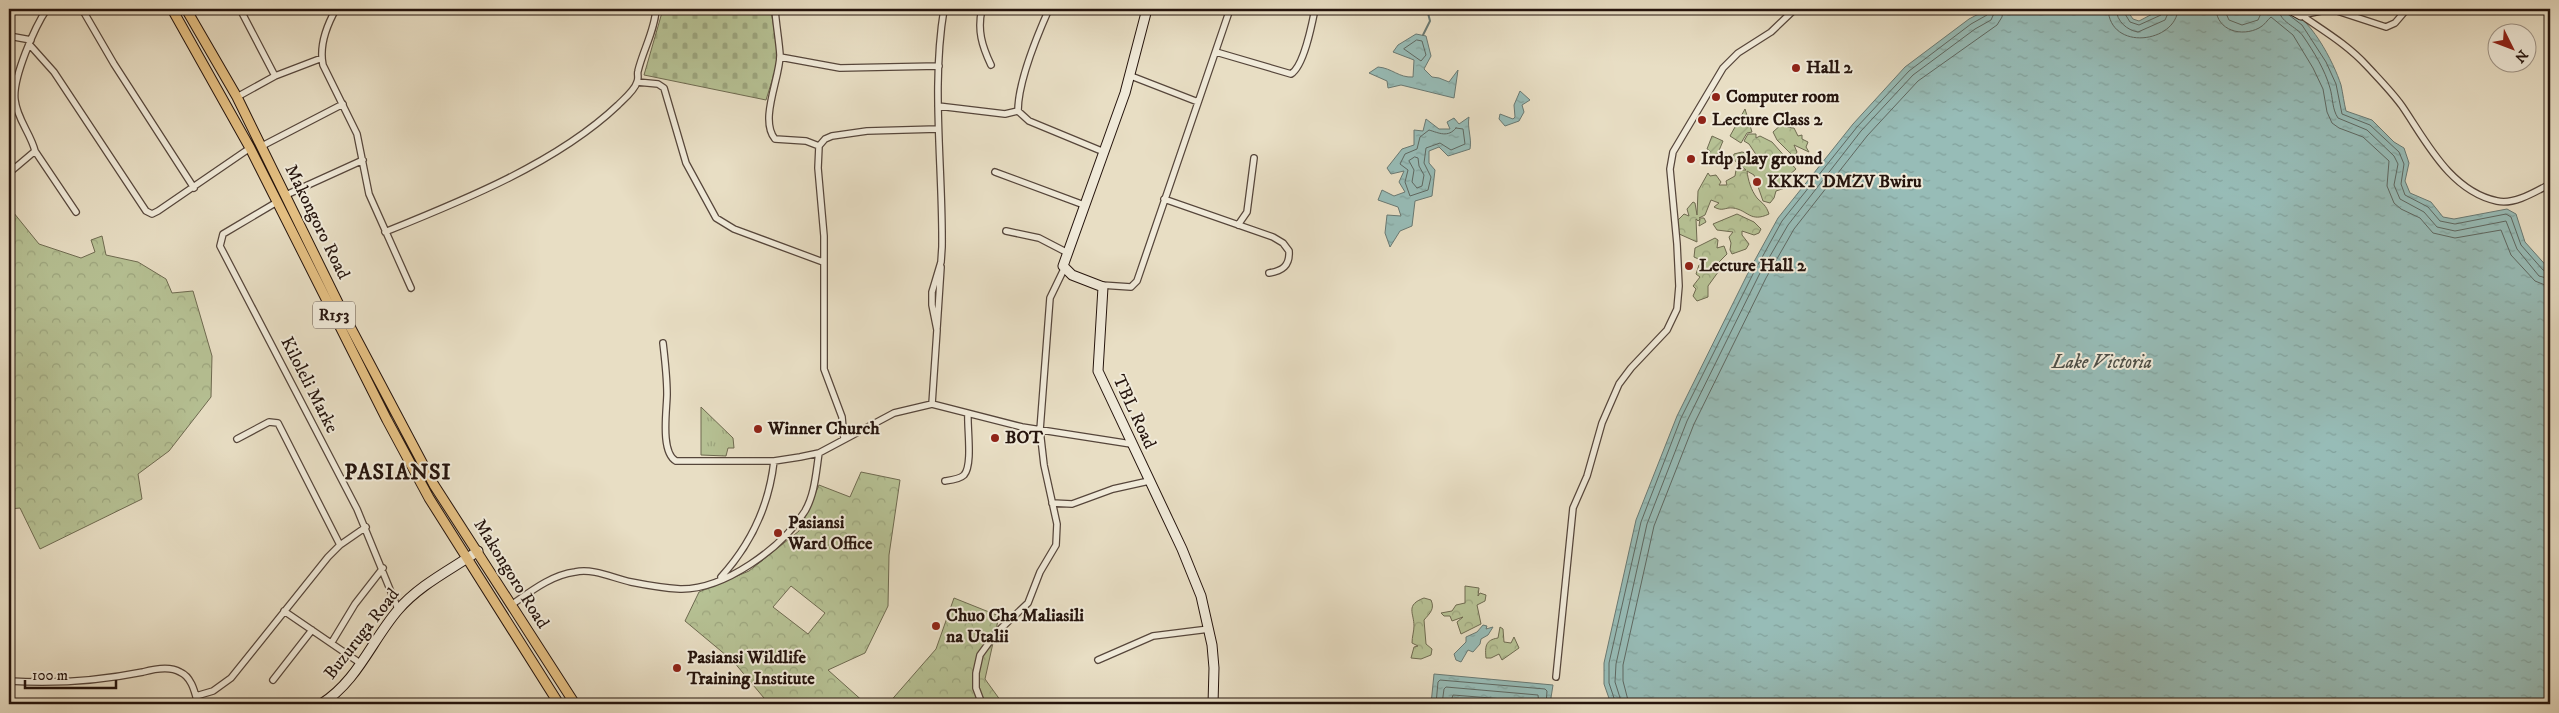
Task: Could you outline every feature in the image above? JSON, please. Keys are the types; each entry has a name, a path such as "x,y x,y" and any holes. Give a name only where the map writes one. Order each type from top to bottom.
{"main road":[{"name":"Makongoro Road","path":"172,9 250,148 373,380 434,485 478,550 575,704"},
{"name":"Makongoro Road","path":"187,9 262,146 429,498 559,704"}],"street":[{"path":"47,9 30,42 17,82 15,100 35,151 76,212"},
{"path":"82,9 114,64 194,188"},
{"path":"240,9 275,76"},
{"path":"336,9 325,36 322,58 329,80 357,134 369,194 411,288"},
{"path":"385,232 477,193 564,146 607,115 625,99 637,82 637,72 656,16 656,9"},
{"path":"656,16 662,9"},
{"path":"775,9 780,57 770,105 772,136 775,140 806,141 819,146"},
{"path":"932,404 937,330 932,311 932,292 941,262 941,177 938,106 944,9"},
{"path":"982,9 979,30 981,43 991,65"},
{"path":"1018,111 1021,91 1036,40 1048,9"},
{"path":"982,704 976,688 976,673 980,655 996,633 1028,603 1040,572 1056,545 1057,530 1040,430 1050,298 1064,269 1063,261 1066,252 1131,76 1147,9"},
{"path":"1064,269 1072,275 1101,284 1130,287 1138,281 1164,199 1230,9"},
{"path":"1216,52 1291,74 1299,64 1312,27 1315,9"},
{"path":"1556,677 1573,508 1587,476 1602,423 1619,384 1631,368 1667,330 1677,309 1678,254 1670,169 1673,152 1714,81 1731,59 1771,32 1796,9"},
{"path":"2290,9 2351,49 2402,106 2442,166 2472,190 2491,199 2506,201 2530,194 2550,184"},
{"path":"2301,15 2331,9 2386,27 2395,23 2407,9"},
{"path":"9,36 30,42 54,72 146,211 152,214 194,188 250,148"},
{"path":"780,57 840,68 939,66"},
{"path":"236,97 275,76 322,58"},
{"path":"1131,76 1198,102"},
{"path":"637,82 658,84 664,88 679,147 711,210 722,224 823,262"},
{"path":"262,146 342,104"},
{"path":"938,106 1004,114 1018,111"},
{"path":"1018,111 1029,121 1104,152"},
{"path":"844,439 842,416 826,380 824,369 819,146 832,136 845,136 866,131 938,129"},
{"path":"9,173 35,151"},
{"path":"1238,225 1246,212 1254,158"},
{"path":"286,195 363,160"},
{"path":"995,172 1084,205"},
{"path":"1164,199 1273,236 1287,246 1290,257 1287,264 1279,272 1269,273"},
{"name":"Kiloleli Marke","path":"277,202 223,234 220,246 366,527 398,609"},
{"path":"1006,231 1039,238 1066,252"},
{"name":"TBL Road","path":"1101,284 1104,297 1097,363 1098,371 1198,586 1209,629 1214,668 1213,704"},
{"path":"663,343 668,394 665,428 672,460 774,461 819,452 894,413 932,404 1040,430 1131,444"},
{"path":"946,481 960,478 966,471 968,414"},
{"path":"237,439 269,422 278,423 340,546"},
{"path":"511,605 558,576 576,571 591,572 632,582 679,589 696,588 718,580 761,557 791,529 805,511 812,495 819,452"},
{"path":"718,580 749,542 759,522 772,479 774,461"},
{"path":"1052,503 1072,504 1113,489 1149,481"},
{"path":"196,696 213,691 232,678 284,611 340,546 366,527"},
{"name":"Buzuruga Road","path":"321,704 341,689 398,609 421,589 478,550"},
{"path":"332,642 355,604 383,568"},
{"path":"284,611 332,642 360,663"},
{"path":"1098,660 1153,636 1209,629"},
{"path":"272,680 312,630"},
{"path":"9,681 90,681 152,670 175,669 183,672 190,680 198,704"}],"green space":[{"path":"663,9 771,11 779,58 766,100 644,75"},
{"path":"1745,109 1752,132 1747,133 1741,143 1730,136"},
{"path":"1783,123 1789,125 1787,127 1794,128 1798,136 1802,135 1802,139 1808,142 1806,147 1809,152 1794,145 1797,152 1794,157 1777,140 1773,132"},
{"path":"1748,134 1756,134 1756,138 1760,136 1772,142 1796,169 1788,176 1784,175 1782,180 1786,184 1785,188 1776,191 1770,203 1763,201 1754,175 1747,171 1753,192 1769,214 1753,217 1738,209 1714,207 1719,203 1711,200 1705,215 1699,218 1704,218 1706,222 1699,226 1700,219 1698,221 1696,219 1697,242 1677,233 1677,221 1684,214 1689,216 1687,209 1693,202 1695,203 1697,215 1698,191 1708,173 1710,176 1716,175 1721,182 1719,185 1727,185 1726,181 1735,176 1736,170 1746,170 1733,159 1734,154 1742,152 1757,156 1749,144 1744,141"},
{"path":"1712,136 1723,141 1715,160 1708,157 1710,151 1707,149"},
{"path":"9,207 39,244 81,258 95,252 91,240 102,236 106,255 138,262 166,279 172,293 193,291 212,356 211,397 169,451 138,474 142,499 40,549 20,508 9,509"},
{"path":"1737,214 1754,222 1761,229 1759,233 1754,235 1742,231 1742,235 1749,244 1746,249 1732,254 1729,237 1733,232 1717,230 1713,224"},
{"path":"1715,238 1718,240 1717,248 1724,246 1727,254 1718,263 1721,268 1708,286 1708,297 1697,301 1693,296 1696,289 1693,286 1700,277 1696,274 1699,265 1705,262 1694,257 1695,248"},
{"path":"701,407 733,438 734,448 728,448 726,456 701,455"},
{"path":"861,472 900,480 889,555 888,606 865,653 828,670 866,704 769,704 733,661 685,621 699,592 749,571 799,531 819,485 850,497","holes":["791,586 825,613 808,634 773,607"]},
{"path":"1465,586 1479,588 1478,596 1480,593 1486,595 1485,601 1477,605 1481,624 1461,634 1457,622 1463,617 1452,621 1450,616 1444,616 1441,613 1452,611 1456,605 1465,603"},
{"path":"954,598 999,616 985,679 1003,704 888,704 936,649"},
{"path":"1424,598 1431,600 1432,606 1431,611 1424,620 1426,644 1432,649 1431,655 1421,659 1411,658 1414,647 1418,646 1412,643 1414,626 1412,607"},
{"path":"1500,627 1503,629 1504,642 1511,643 1514,637 1519,648 1502,660 1499,654 1486,658 1488,642 1498,638"}],"water":[{"name":"Lake Victoria","path":"2268,8 2284,9 2302,19 2319,40 2333,64 2341,85 2346,111 2372,120 2394,142 2404,148 2409,163 2405,181 2410,193 2431,202 2443,217 2454,219 2507,209 2516,214 2525,242 2550,270 2550,704 1611,704 1604,684 1604,663 1636,520 1677,416 1750,269 1778,218 1853,124 1905,67 1969,19 1988,9 2126,9 2133,19 2139,21 2160,10 2168,9 2234,9 2242,14"},
{"path":"1416,34 1426,36 1431,56 1424,69 1432,77 1449,82 1458,70 1454,98 1401,85 1388,88 1387,81 1369,73 1378,67 1404,76 1413,77 1414,60 1393,52 1398,45"},
{"path":"1520,91 1530,100 1522,105 1524,112 1519,121 1505,126 1499,119 1500,114 1513,119 1515,117 1514,105"},
{"path":"1469,117 1470,149 1448,156 1439,147 1429,151 1429,163 1435,170 1432,196 1415,201 1412,226 1400,231 1390,247 1385,233 1387,215 1401,216 1398,207 1378,200 1382,190 1394,196 1405,192 1399,182 1404,171 1391,174 1387,168 1402,149 1414,145 1414,130 1423,131 1426,119 1439,129 1450,129 1447,122 1454,118 1459,124"},
{"path":"1483,625 1487,626 1486,629 1493,627 1488,635 1481,639 1480,644 1473,652 1468,650 1461,662 1456,660 1454,654 1466,642 1466,637 1477,632"},
{"path":"1434,674 1553,685 1550,704 1431,704"}],"waterway":[{"path":"1423,35 1430,21 1427,9"}],"place":[{"name":"Hall 2","path":"1796,68"},
{"name":"Computer room","path":"1716,97"},
{"name":"Lecture Class 2","path":"1702,120"},
{"name":"Irdp play ground","path":"1691,159"},
{"name":"KKKT DMZV Bwiru","path":"1757,182"},
{"name":"Lecture Hall 2","path":"1689,266"},
{"name":"Winner Church","path":"758,429"},
{"name":"BOT","path":"995,438"},
{"name":"Pasiansi Ward Office","path":"778,533"},
{"name":"Chuo Cha Maliasili na Utalii","path":"936,626"},
{"name":"Pasiansi Wildlife Training Institute","path":"677,668"}],"district":[{"name":"PASIANSI","path":"398,472"}]}
